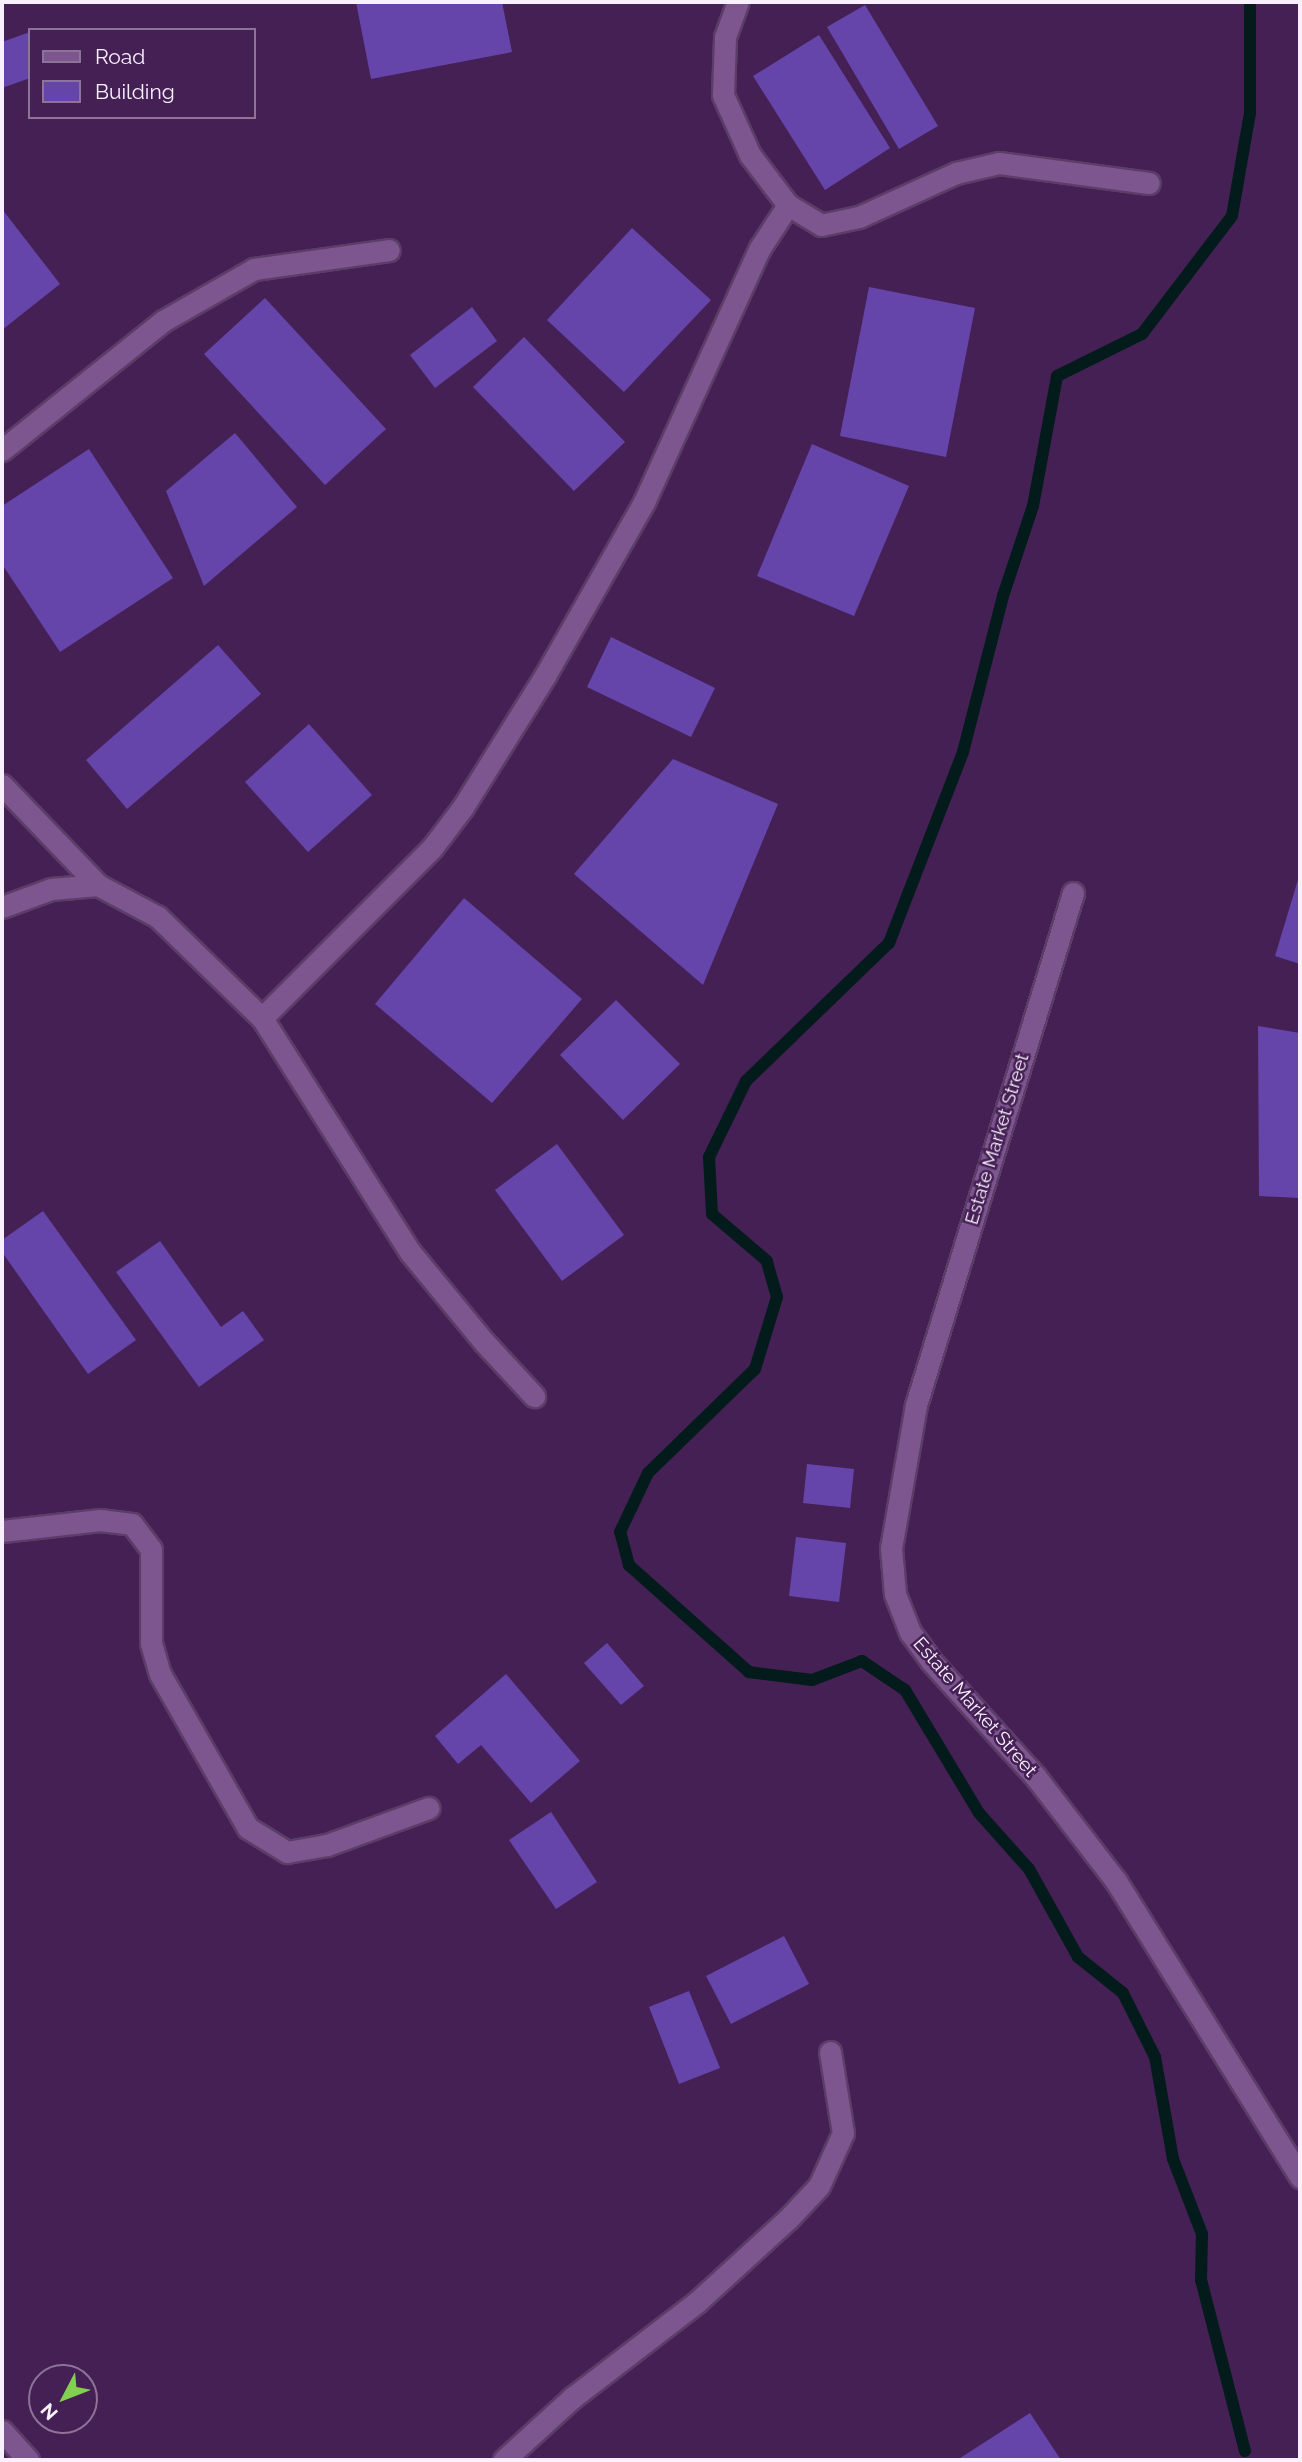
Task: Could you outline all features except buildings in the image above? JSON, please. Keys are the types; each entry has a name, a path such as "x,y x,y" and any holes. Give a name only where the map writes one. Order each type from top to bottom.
{"street":[{"path":"738,2 725,37 723,95 750,155 788,205 821,225 859,217 956,173 999,163 1149,183"},
{"path":"262,1018 432,848 463,807 546,674 644,502 760,248 788,205"},
{"path":"2,450 163,321 254,269 389,250"},
{"path":"2,785 98,885 158,917 262,1018 410,1252 484,1342 534,1395"},
{"path":"2,907 51,889 98,885"},
{"name":"Estate Market Street","path":"1073,893 916,1405 891,1548 895,1594 910,1632 932,1661 1035,1776 1116,1881 1300,2177"},
{"path":"2,1531 100,1520 132,1524 151,1549 151,1643 160,1674 248,1828 286,1852 327,1845 428,1808"},
{"path":"504,2460 572,2398 697,2302 788,2219 818,2186 843,2133 830,2052"},
{"path":"2,2431 28,2460"}],"waterway":[{"path":"1245,2451 1201,2280 1202,2234 1173,2159 1155,2057 1123,1993 1078,1957 1029,1869 979,1813 905,1690 862,1661 812,1680 749,1672 629,1565 620,1532 648,1473 755,1369 777,1297 767,1261 712,1214 709,1157 746,1081 889,943 963,752 1003,596 1033,506 1057,376 1142,334 1232,216 1250,113 1250,2"}]}
